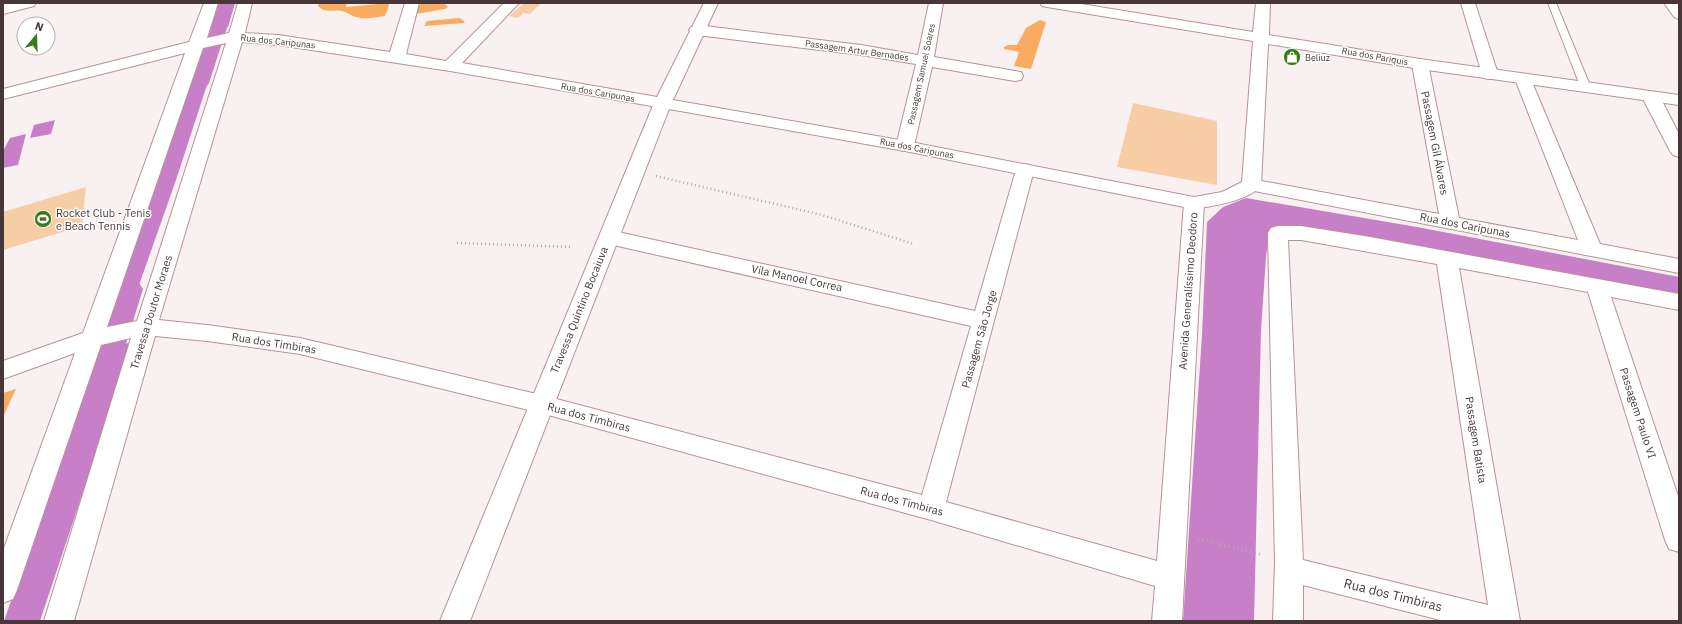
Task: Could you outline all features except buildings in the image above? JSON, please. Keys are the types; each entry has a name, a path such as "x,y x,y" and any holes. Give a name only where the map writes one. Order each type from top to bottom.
{"street":[{"path":"3,9 29,3"},
{"path":"3,590 211,3"},
{"name":"Travessa Doutor Moraes","path":"59,621 146,327 236,37 245,3"},
{"path":"397,57 412,3"},
{"path":"450,66 512,3"},
{"name":"Travessa Quintino Bocaiuva","path":"455,621 540,404 663,103 711,3"},
{"name":"Passagem Samuel Soares","path":"905,146 925,60 936,3"},
{"name":"Rua dos Pariquis","path":"1047,3 1420,64 1679,100"},
{"path":"1251,185 1259,37 1263,3"},
{"path":"1468,3 1490,74"},
{"path":"1671,3 1679,14"},
{"name":"Passagem Artur Bernades","path":"697,30 861,50 1015,76"},
{"name":"Rua dos Caripunas","path":"3,94 236,37 278,40 397,57 905,146 1194,203"},
{"name":"Passagem Gil Álvares","path":"1420,64 1450,222"},
{"path":"1523,79 1592,249"},
{"path":"1651,97 1679,151"},
{"name":"Passagem São Jorge","path":"931,509 1025,170"},
{"name":"Rua dos Caripunas","path":"1251,185 1679,266"},
{"name":"Avenida Generalíssimo Deodoro","path":"1166,621 1194,203 1227,197 1251,185"},
{"path":"1288,621 1288,565 1278,234 1309,234 1370,244 1679,302"},
{"name":"Vila Manoel Correa","path":"609,237 984,321"},
{"name":"Passagem Batista","path":"1447,258 1505,621"},
{"name":"Passagem Paulo VI","path":"1597,286 1679,540"},
{"name":"Rua dos Timbiras","path":"3,370 91,339 146,327 207,333 300,346 540,404 931,509 1170,578"},
{"name":"Rua dos Timbiras","path":"1288,565 1498,621"}],"lane":[{"path":"1552,3 1586,88"}],"path":[{"path":"636,171 822,215 914,244"},
{"path":"457,243 573,247"},
{"path":"1173,533 1288,565"}],"shaded area":[{"path":"214,3 235,3 228,27 204,31"},
{"path":"319,3 347,3 346,7 389,3 385,16 359,18 342,11 324,10 318,6"},
{"path":"422,3 444,3 448,7 445,9 416,14 415,9"},
{"path":"524,3 541,3 530,14 523,13 518,18 509,16"},
{"path":"459,18 465,23 424,26 427,21"},
{"path":"1040,20 1046,22 1031,69 1014,66 1019,52 1004,49 1004,47 1008,45 1017,45 1026,28"},
{"path":"219,48 176,180 126,322 103,326 198,52"},
{"path":"1133,103 1217,121 1217,185 1117,167"},
{"path":"55,120 51,134 30,138 34,125"},
{"path":"26,134 18,165 3,168 3,151 10,138"},
{"name":"Rocket Club - Tenis e Beach Tennis","path":"86,187 82,226 3,250 3,212"},
{"path":"1246,198 1417,227 1679,277 1679,295 1269,233 1261,330 1254,621 1183,621 1202,335 1207,222 1223,207"},
{"path":"133,342 40,621 4,621 80,405 95,350"},
{"path":"16,389 3,417 3,393"}],"waterway":[{"path":"199,83 226,3"},
{"path":"101,379 130,289"}],"place":[{"name":"Beliuz","path":"1292,57"},
{"name":"Rocket Club - Tenis e Beach Tennis","path":"43,219"}]}
